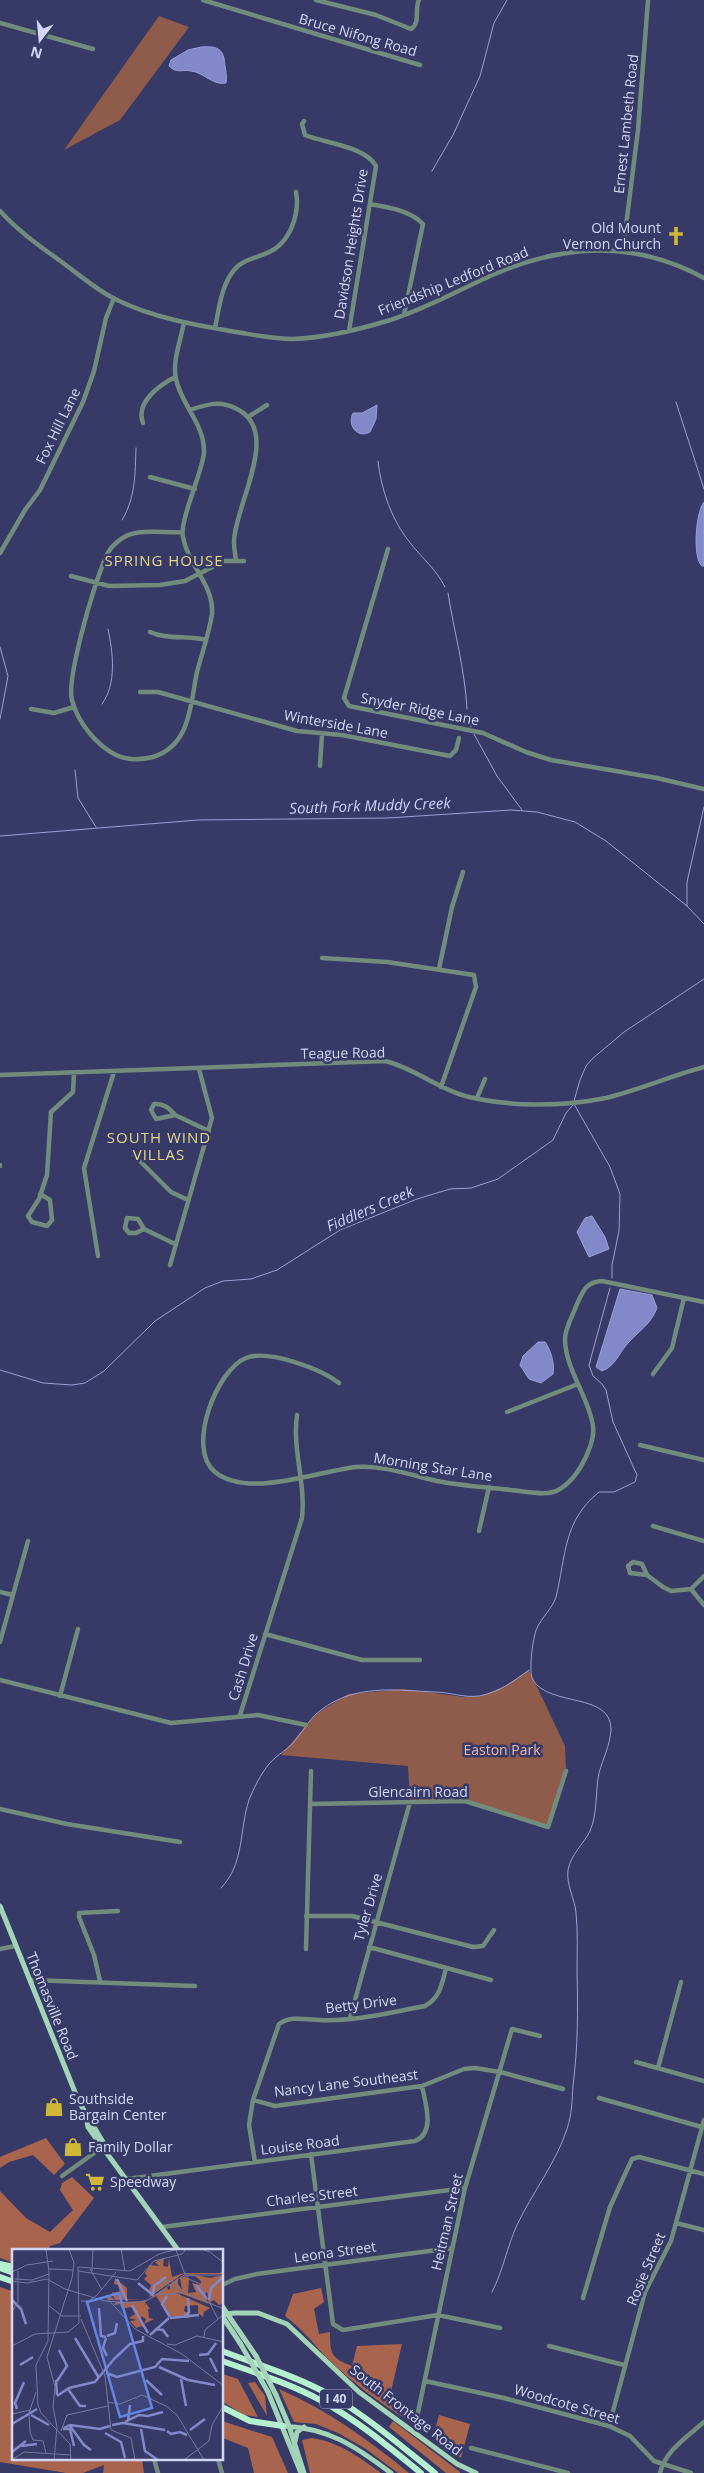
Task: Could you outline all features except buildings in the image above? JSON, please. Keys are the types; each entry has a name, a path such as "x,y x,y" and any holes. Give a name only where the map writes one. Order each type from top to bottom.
{"highway":[{"path":"0,2266 12,2272"},
{"path":"0,2277 12,2281"},
{"name":"I 40","path":"224,2352 292,2377 330,2396 367,2418 435,2473"},
{"name":"I 40","path":"224,2362 290,2386 321,2401 350,2418 421,2473"},
{"path":"224,2408 250,2421 286,2426"}],"main road":[{"name":"Thomasville Road","path":"0,1906 85,2114 88,2126 177,2249"},
{"name":"South Frontage Road","path":"225,2315 258,2313 288,2324 359,2392 439,2452 476,2473"},
{"path":"225,2315 295,2442 303,2473"},
{"path":"225,2315 250,2347 276,2395 303,2473"},
{"path":"286,2426 304,2427 341,2438 391,2473"},
{"path":"295,2442 297,2432 304,2427"}],"street":[{"name":"Bruce Nifong Road","path":"203,0 420,65"},
{"path":"316,0 376,15 411,29 416,21 419,0"},
{"name":"Ernest Lambeth Road","path":"623,250 639,122 648,0"},
{"path":"0,23 93,49"},
{"name":"Davidson Heights Drive","path":"304,120 302,124 305,135 337,143 374,162 376,173 349,331"},
{"path":"214,328 227,281 235,269 241,263 275,249 292,229 298,201 296,192"},
{"path":"370,204 408,214 417,218 423,224 404,315"},
{"name":"Friendship Ledford Road","path":"0,211 30,239 114,298 143,310 184,322 292,339 349,331 404,315 522,263 574,252 601,249 623,250 674,262 704,278"},
{"name":"Fox Hill Lane","path":"0,553 25,510 40,490 88,390 106,318 114,298"},
{"path":"182,532 127,536 109,550 97,583 70,681 74,707 91,734 104,748 121,757 138,759 156,755 177,741 187,724 212,614 212,601 208,588 188,555 182,532 202,462 203,443 199,427 175,377 184,322"},
{"path":"143,423 141,418 145,404 153,390 175,377"},
{"path":"190,410 210,402 227,404 242,411 248,417 257,435 257,448 234,540 236,560"},
{"path":"248,417 267,405"},
{"path":"150,477 194,489"},
{"name":"Snyder Ridge Lane","path":"388,549 344,698 348,706 483,733 526,752 551,760 657,778 704,789"},
{"path":"71,576 109,586 160,585 185,581 224,561 244,561"},
{"path":"150,632 159,637 187,636 206,640"},
{"name":"Winterside Lane","path":"140,692 158,692 297,731 342,735 450,756 456,750 459,738"},
{"path":"31,709 54,713 74,707"},
{"path":"320,766 322,734"},
{"path":"439,969 452,906 463,872"},
{"path":"322,958 358,959 439,969 469,974 476,979 476,987 441,1087"},
{"name":"Teague Road","path":"0,1076 385,1061 403,1065 441,1087 477,1098 504,1102 566,1103 614,1095 704,1067"},
{"path":"170,1265 209,1131 212,1112 199,1069"},
{"path":"98,1256 84,1168 114,1072"},
{"path":"40,1194 50,1200 52,1220 47,1226 32,1222 28,1218 28,1214 40,1194 47,1175 50,1116 55,1106 73,1092 74,1073"},
{"path":"477,1098 485,1079"},
{"path":"175,1115 156,1119 151,1110 154,1104 159,1104 167,1107 175,1115 209,1131"},
{"path":"134,1155 171,1192 188,1200"},
{"path":"144,1229 136,1233 129,1233 125,1228 127,1218 138,1219 144,1229 175,1244"},
{"path":"507,1412 534,1399 578,1384 565,1339 584,1288 592,1282 614,1283 704,1302"},
{"path":"653,1374 672,1348 684,1298"},
{"name":"Morning Star Lane","path":"339,1382 323,1372 267,1356 252,1356 237,1362 226,1372 218,1385 202,1441 206,1461 214,1472 223,1476 260,1483 371,1467 456,1484 550,1494 573,1478 582,1465 593,1438 592,1421 578,1384"},
{"name":"Cash Drive","path":"0,1680 171,1723 240,1715 302,1518 302,1478 295,1441 297,1415"},
{"path":"640,1445 704,1460"},
{"path":"479,1531 489,1487"},
{"path":"652,1526 704,1541"},
{"path":"0,1642 28,1541"},
{"path":"647,1575 671,1591 691,1589 704,1576"},
{"path":"691,1589 704,1605"},
{"path":"0,1592 13,1595"},
{"path":"60,1696 78,1629"},
{"path":"265,1634 362,1660 420,1660"},
{"path":"240,1715 258,1715 306,1725"},
{"path":"306,1948 311,1771"},
{"name":"Glencairn Road","path":"311,1804 465,1801 548,1828 566,1771"},
{"name":"Tyler Drive","path":"350,2018 410,1802"},
{"path":"0,1809 66,1824 180,1842"},
{"path":"100,1981 94,1955 79,1917 80,1913 85,1911 118,1911"},
{"path":"306,1916 352,1916 473,1947 483,1946 494,1930"},
{"path":"0,1949 15,1946"},
{"path":"369,1947 491,1980"},
{"name":"Betty Drive","path":"255,2162 249,2125 253,2100 279,2024 286,2019 324,2021 425,2006 433,2002 438,1995 446,1968"},
{"path":"30,1980 100,1981 195,1986"},
{"path":"658,2068 680,1982"},
{"name":"Heitman Street","path":"416,2422 465,2188 512,2029 540,2036"},
{"path":"636,2062 704,2081"},
{"name":"Nancy Lane Southeast","path":"253,2100 275,2106 422,2086 464,2069 475,2068 500,2072 563,2089"},
{"name":"Louise Road","path":"127,2180 311,2154 377,2147 420,2139 428,2123 422,2086"},
{"path":"599,2098 702,2130"},
{"name":"Rosie Street","path":"609,2426 645,2292 668,2250 704,2120"},
{"path":"62,2176 104,2146"},
{"path":"311,2154 334,2324 337,2328 343,2330 438,2315 500,2328"},
{"path":"583,2298 610,2207 632,2159 638,2157 704,2174"},
{"name":"Charles Street","path":"162,2227 465,2188"},
{"path":"676,2223 704,2230"},
{"name":"Leona Street","path":"224,2284 246,2276 452,2248"},
{"path":"549,2346 624,2365"},
{"name":"Woodcote Street","path":"425,2381 504,2398 609,2426 630,2436 654,2461 691,2473"},
{"path":"660,2473 662,2464 671,2451 704,2422"},
{"path":"471,2448 568,2473"},
{"path":"154,2460 158,2473"},
{"path":"218,2460 222,2473"}],"green space":[{"path":"159,16 189,27 120,120 64,150"},
{"name":"Easton Park","path":"529,1670 565,1746 566,1771 548,1827 465,1801 410,1802 408,1766 281,1755 316,1714 348,1694 404,1689 464,1697 480,1696 503,1687"}],"shaded area":[{"path":"46,2138 65,2164 54,2175 33,2155 9,2162 0,2168 0,2157"},
{"path":"72,2177 94,2198 60,2243 50,2246 48,2249 12,2249 12,2262 0,2258 0,2191 26,2218 50,2232 73,2210 60,2190 62,2183"},
{"path":"0,2287 12,2291 12,2460 142,2460 144,2473 103,2473 104,2465 83,2473 66,2473 0,2462"},
{"path":"321,2288 324,2302 314,2309 319,2334 330,2332 331,2350 336,2358 352,2366 357,2346 402,2344 389,2400 414,2411 411,2422 388,2408 356,2384 285,2316 293,2294"},
{"path":"224,2374 238,2379 258,2417 244,2415 224,2403"},
{"path":"255,2382 265,2396 267,2416 248,2383"},
{"path":"279,2389 314,2406 347,2426 409,2473 398,2473 366,2449 338,2433 316,2424 294,2422"},
{"path":"439,2415 470,2424 461,2458 433,2437"},
{"path":"393,2421 460,2473 446,2473 389,2427"},
{"path":"224,2422 272,2437 288,2473 254,2473 248,2448 224,2438"},
{"path":"312,2438 340,2447 357,2456 381,2473 310,2473 302,2440"}],"water":[{"path":"201,47 219,49 223,55 226,83 217,83 195,72 177,71 169,66 171,60 188,50"},
{"path":"377,405 376,419 370,432 361,434 354,430 351,422 353,413 362,413"},
{"path":"704,502 704,566 702,566 697,554 696,534 701,507"},
{"path":"592,1216 605,1237 609,1249 589,1257 577,1232 585,1218"},
{"path":"620,1289 652,1295 657,1308 648,1323 626,1346 611,1366 602,1371 596,1367"},
{"path":"538,1342 545,1342 547,1345 553,1366 553,1374 541,1383 529,1379 520,1365 523,1356"}],"waterway":[{"path":"432,171 453,135 480,76 494,23 507,0"},
{"path":"676,402 704,489"},
{"path":"122,520 132,494 136,448"},
{"path":"378,461 385,494 398,525 411,544 438,575 445,587"},
{"path":"448,593 462,665 467,709"},
{"path":"102,704 107,696 112,677 112,658 108,629"},
{"path":"0,647 8,676 0,719"},
{"path":"467,714 471,727"},
{"path":"474,734 497,776 522,810"},
{"path":"75,770 78,798 96,827"},
{"path":"687,906 687,882 704,807"},
{"name":"South Fork Muddy Creek","path":"0,836 198,820 388,818 511,810 537,812 575,822 606,841 687,906 704,924"},
{"name":"Fiddlers Creek","path":"574,1101 580,1080 586,1066 592,1059 624,1032 704,979"},
{"path":"574,1104 610,1167 620,1194 619,1231 612,1265 612,1278"},
{"name":"Fiddlers Creek","path":"0,1370 43,1383 72,1385 85,1383 104,1371 155,1321 205,1288 223,1281 251,1279 277,1270 340,1230 417,1199 450,1189 471,1188 498,1179 553,1140 566,1113 573,1105"},
{"path":"492,2292 517,2225 562,2142 569,2123 572,2107 577,2029 577,1920 568,1881 568,1870 574,1854 593,1824 599,1773 608,1747 611,1730 609,1718 601,1710 591,1705 552,1694 541,1688 533,1680 531,1662 535,1632 556,1597 568,1540 578,1515 599,1492 614,1492 635,1482 637,1475 613,1422 606,1390 593,1376 589,1365 610,1288"},
{"path":"221,1888 229,1878 238,1857 249,1800 263,1772 276,1757 294,1742 311,1719 321,1710 348,1696 376,1690 440,1692 479,1696 499,1689 529,1670"}],"place":[{"name":"Old Mount Vernon Church","path":"676,236"},
{"name":"Southside Bargain Center","path":"54,2107"},
{"name":"Family Dollar","path":"73,2147"},
{"name":"Speedway","path":"95,2182"}],"district":[{"name":"SPRING HOUSE","path":"164,561"},
{"name":"SOUTH WIND VILLAS","path":"159,1146"}]}
